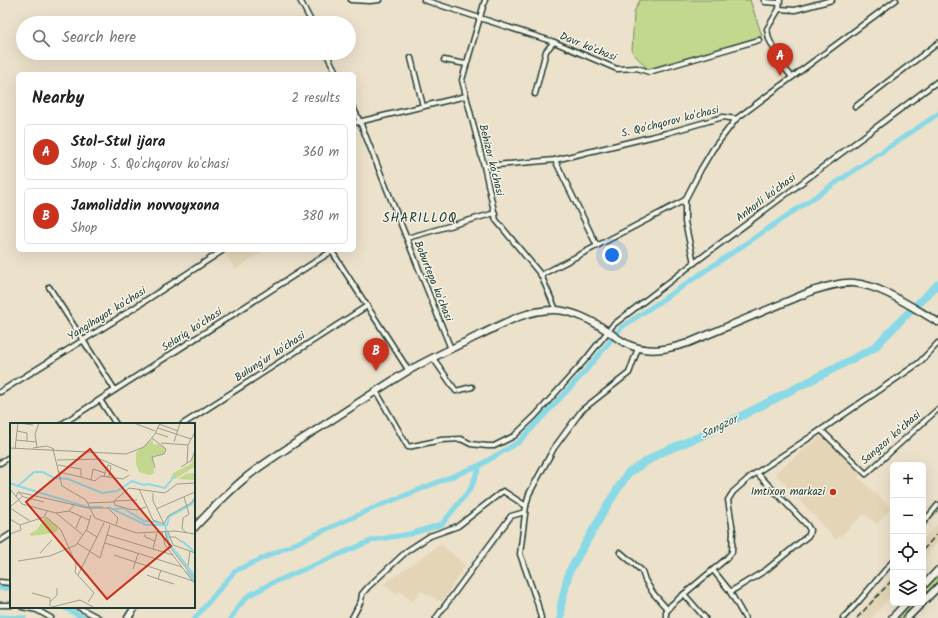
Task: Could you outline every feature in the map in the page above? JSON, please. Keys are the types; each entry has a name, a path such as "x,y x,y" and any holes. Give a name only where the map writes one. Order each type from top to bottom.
{"main road":[{"path":"195,527 228,493 257,469 376,391 450,349 522,316 544,310 556,310 577,315 608,331 630,346 650,350 659,350 672,348 711,334 801,295 833,285 849,283 880,290 897,298 938,322"},
{"path":"926,583 938,570"},
{"path":"926,598 938,587"},
{"path":"892,618 903,606"},
{"path":"908,618 918,606"},
{"path":"128,618 134,608"}],"street":[{"path":"300,0 308,16"},
{"path":"351,0 379,0"},
{"name":"Davr ko'chasi","path":"424,0 554,42 617,69 637,68 649,72 759,40"},
{"name":"Behizor ko'chasi","path":"485,0 462,80 496,220 541,275 556,310"},
{"path":"764,0 765,2 780,2 779,9 767,29 769,40 782,65 792,77"},
{"path":"779,9 795,10 832,0"},
{"name":"S. Qo'chqorov ko'chasi","path":"484,166 555,160 667,133 723,117 736,119 896,0"},
{"path":"535,94 546,51 554,42"},
{"path":"855,107 938,43"},
{"path":"411,58 423,106"},
{"path":"330,60 336,72"},
{"path":"444,60 466,64"},
{"name":"Anhorli ko'chasi","path":"376,391 408,447 442,440 461,439 471,444 494,446 514,436 535,416 586,359 613,325 938,81"},
{"path":"356,123 466,96"},
{"name":"Boburtepa ko'chasi","path":"356,113 450,349"},
{"path":"694,263 685,222 685,200 713,149 736,119"},
{"path":"555,160 597,246"},
{"path":"541,275 685,200"},
{"path":"407,238 495,213"},
{"name":"Yangihayot ko'chasi","path":"0,392 220,252"},
{"name":"Selariq ko'chasi","path":"64,423 329,252"},
{"path":"333,252 409,371"},
{"path":"49,287 115,390"},
{"name":"Bulung'ur ko'chasi","path":"185,423 367,306"},
{"path":"666,618 666,612 671,605 726,559 732,552 733,531 728,500 733,492 750,476 821,430 919,363 938,344"},
{"path":"541,618 520,554 525,512 529,494 554,448 582,410 629,373 638,348"},
{"path":"433,358 456,391 472,387"},
{"path":"100,400 115,423"},
{"name":"Sangzor ko'chasi","path":"821,430 866,474 938,409"},
{"path":"0,463 10,457"},
{"path":"730,592 766,570 809,535 810,530 807,525 757,472"},
{"path":"352,618 361,601 362,594 368,587 407,551 430,536 458,526 503,491 526,506"},
{"path":"926,520 938,506"},
{"path":"436,618 511,516 525,512"},
{"path":"0,541 10,535"},
{"path":"620,552 642,571 645,580 653,593 668,610"},
{"path":"843,618 890,565"},
{"path":"713,570 730,592 745,618"},
{"path":"0,582 10,583"},
{"path":"684,594 705,618"},
{"path":"27,608 37,610 51,618"},
{"path":"80,608 99,618"}],"shaded area":[{"path":"224,252 263,252 235,269"},
{"name":"Imtixon markazi","path":"822,435 862,472 858,477 890,507 890,509 877,524 864,514 836,540 775,473"},
{"path":"938,523 938,542 926,556 926,537"},
{"path":"441,544 465,565 442,602 421,591 413,602 400,591 397,595 384,584"},
{"path":"890,578 890,596 871,618 855,618"}],"green space":[{"path":"640,0 750,0 762,36 648,69 632,52 634,12"},
{"path":"938,576 938,581 926,594 926,589"},
{"path":"909,606 914,606 903,618 897,618"}],"waterway":[{"path":"195,618 235,571 369,510 480,465 519,442 582,375 622,327 938,114"},
{"name":"Sangzor","path":"561,618 561,605 569,572 608,504 628,473 660,453 706,434 874,348 938,284"},
{"path":"231,618 248,596 272,583 373,540 410,534 442,524 471,488 480,465"},
{"path":"0,588 10,588"},
{"path":"65,608 84,618"},
{"path":"0,617 24,618"}],"railway":[{"path":"926,547 938,533"},
{"path":"857,618 890,582"}],"place":[{"name":"Stol-Stul ijara","path":"780,76"},
{"name":"Jamoliddin novvoyxona","path":"376,371"},
{"name":"Imtixon markazi","path":"833,492"}],"district":[{"name":"SHARILLOQ","path":"420,218"}]}
